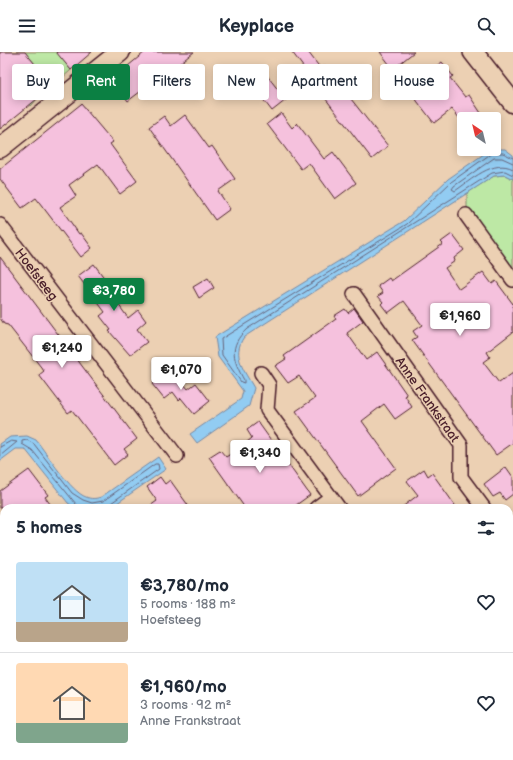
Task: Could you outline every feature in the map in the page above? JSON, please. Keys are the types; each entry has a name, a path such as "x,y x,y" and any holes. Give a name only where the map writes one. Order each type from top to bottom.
{"main road":[{"path":"0,148 120,52"},
{"path":"473,52 513,103"}],"street":[{"path":"466,215 513,280"},
{"name":"Hoefsteeg","path":"0,225 177,456"},
{"name":"Anne Frankstraat","path":"354,294 461,445 461,477 481,504"},
{"path":"261,373 269,384 267,410 335,504"},
{"path":"321,504 331,497"}],"green space":[{"path":"0,52 25,52 10,66 12,68 12,80 5,71"},
{"path":"25,52 57,52 71,70 64,76 64,64 35,64"},
{"path":"27,100 36,100 31,106"},
{"path":"505,175 513,179 513,269 467,208 467,193 494,176"}],"water":[{"path":"501,149 505,149 513,155 513,179 505,175 494,176 244,337 240,344 239,357 243,370 254,388 249,406 197,443 190,434 241,399 243,391 218,357 215,337 404,221 448,179 481,156 501,156"},
{"path":"27,436 36,440 73,488 80,494 90,498 101,497 158,457 166,469 116,504 69,504 25,449 16,449 0,461 0,444 10,437"}],"building":[{"path":"0,52 25,52 35,64 12,64 12,100 36,100 0,129"},
{"path":"56,52 92,52 78,64 72,64 71,70"},
{"path":"145,52 194,52 180,63 181,64 138,64 138,93 130,99 130,64"},
{"path":"292,52 308,52 317,64 301,64"},
{"path":"380,52 414,52 399,64 389,64"},
{"path":"449,71 453,76 450,78 465,97 469,95 480,112 457,112 457,115 452,109 434,123 416,100 449,100"},
{"path":"269,78 277,88 277,100 286,100 272,111 263,100 269,100"},
{"path":"327,100 352,100 388,146 372,159"},
{"path":"81,104 113,142 110,144 137,181 120,194 98,164 69,185 76,196 60,207 79,234 81,233 92,248 81,257 36,198 22,208 0,179 0,169"},
{"path":"281,113 292,128 297,123 324,159 333,152 356,183 335,199 309,163 301,169 267,124"},
{"path":"185,115 209,148 212,146 235,179 218,191 230,209 215,220 149,127 164,116 171,126"},
{"path":"452,234 464,250 454,258 455,261 445,268 459,289 483,272 492,284 496,281 513,304 513,332 487,352 490,357 483,362 499,383 513,373 513,443 496,455 412,340 417,337 413,331 422,325 404,301 388,313 381,304 383,302 378,296 383,293 378,286 389,278 391,281 443,244 441,242"},
{"path":"0,257 137,439 124,449 128,454 114,465 72,410 68,413 39,375 44,371 8,325 4,324 0,318"},
{"path":"94,264 116,294 113,297 128,318 138,310 146,321 137,329 147,342 130,355 109,331 111,330 100,316 105,312 78,276"},
{"path":"208,278 214,288 199,298 193,287"},
{"path":"354,308 363,321 347,333 366,360 377,352 407,395 405,396 412,407 395,419 384,404 362,421 396,468 358,496 296,411 315,398 299,376 288,383 275,366 286,359 284,356 336,319 334,316 345,309 348,313"},
{"path":"172,369 188,389 196,383 210,401 194,414 181,398 179,400 173,392 164,399 152,384"},
{"path":"258,422 310,495 298,504 242,504 209,457 220,450 226,457 241,447 252,438 247,430"},
{"path":"506,467 513,477 513,494 505,500 500,493 493,497 484,484"},
{"path":"424,469 428,476 432,473 454,504 406,504 418,495 407,481"},
{"path":"29,470 48,495 45,497 50,504 0,504 0,491"},
{"path":"160,477 165,484 170,480 187,504 153,504 157,501 147,487"}]}
